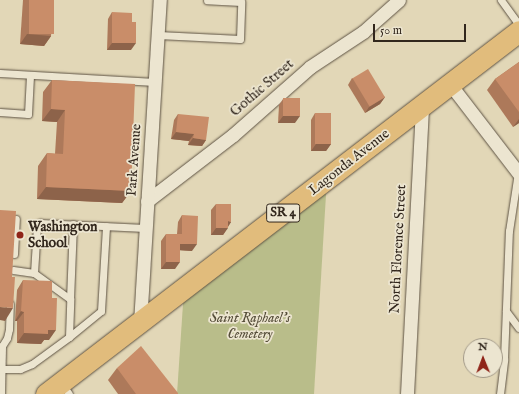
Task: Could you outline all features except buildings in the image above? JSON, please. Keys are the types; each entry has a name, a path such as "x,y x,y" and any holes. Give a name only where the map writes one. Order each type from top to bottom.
{"main road":[{"name":"Lagonda Avenue","path":"58,390 140,323 519,31"}],"street":[{"name":"Park Avenue","path":"140,323 160,0"},
{"name":"Gothic Street","path":"147,201 233,135 310,67 363,32 399,0"},
{"path":"450,84 518,173"},
{"name":"North Florence Street","path":"407,394 422,106"}],"lane":[{"path":"158,35 240,39 241,2 207,0"},
{"path":"501,0 519,25"},
{"path":"0,73 155,82"},
{"path":"0,112 28,114 30,75"},
{"path":"500,394 506,311 509,231 518,173"},
{"path":"16,219 12,273 34,273 70,299"},
{"path":"34,273 38,224 73,224 145,228"},
{"path":"69,337 73,224"},
{"path":"2,369 20,369 32,364 101,312 106,226"},
{"path":"1,394 1,346 7,338 9,329 11,300"},
{"path":"506,311 519,328"}],"green space":[{"name":"Saint Raphael's Cemetery","path":"327,178 314,394 177,394 184,289"}],"place":[{"name":"Washington School","path":"20,235"}]}
